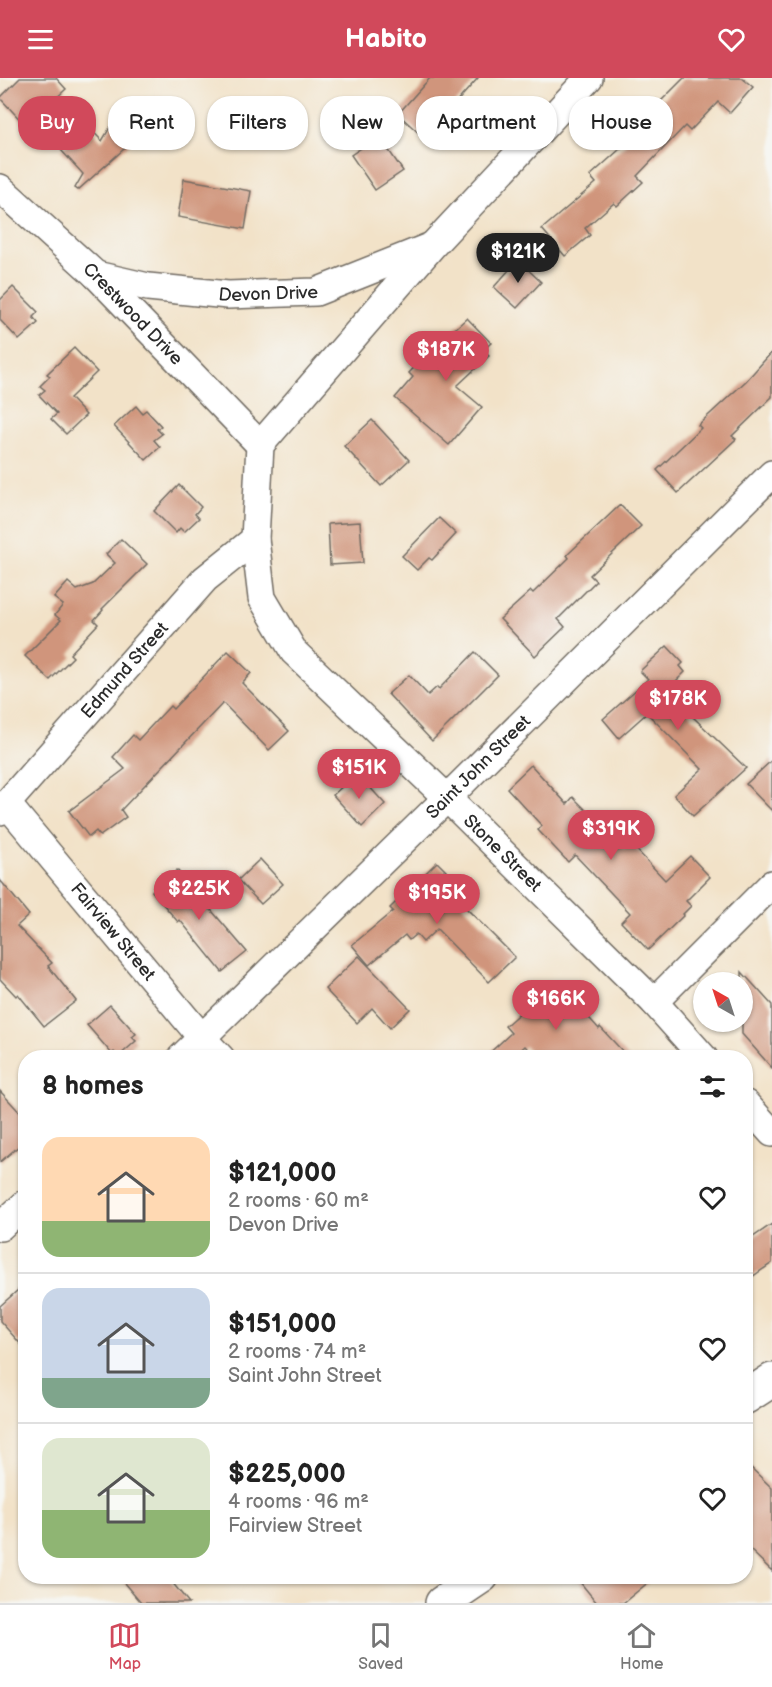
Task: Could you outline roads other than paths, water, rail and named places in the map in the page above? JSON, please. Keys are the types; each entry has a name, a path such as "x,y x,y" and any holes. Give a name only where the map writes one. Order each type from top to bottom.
{"main road":[{"path":"442,1603 470,1584"}],"street":[{"name":"Devon Drive","path":"260,445 434,244 589,78"},
{"name":"Crestwood Drive","path":"0,188 96,275 260,445"},
{"name":"Devon Drive","path":"96,275 148,287 228,295 316,292 434,244"},
{"name":"Stone Street","path":"260,445 255,539 262,598 294,652 447,798 654,1002 697,1050"},
{"name":"Saint John Street","path":"189,1050 447,798 772,474"},
{"name":"Edmund Street","path":"3,807 206,579 255,539"},
{"name":"Fairview Street","path":"3,807 213,1050"},
{"path":"654,1002 772,884"},
{"path":"753,1112 772,1133"},
{"path":"0,1227 18,1210"}]}
